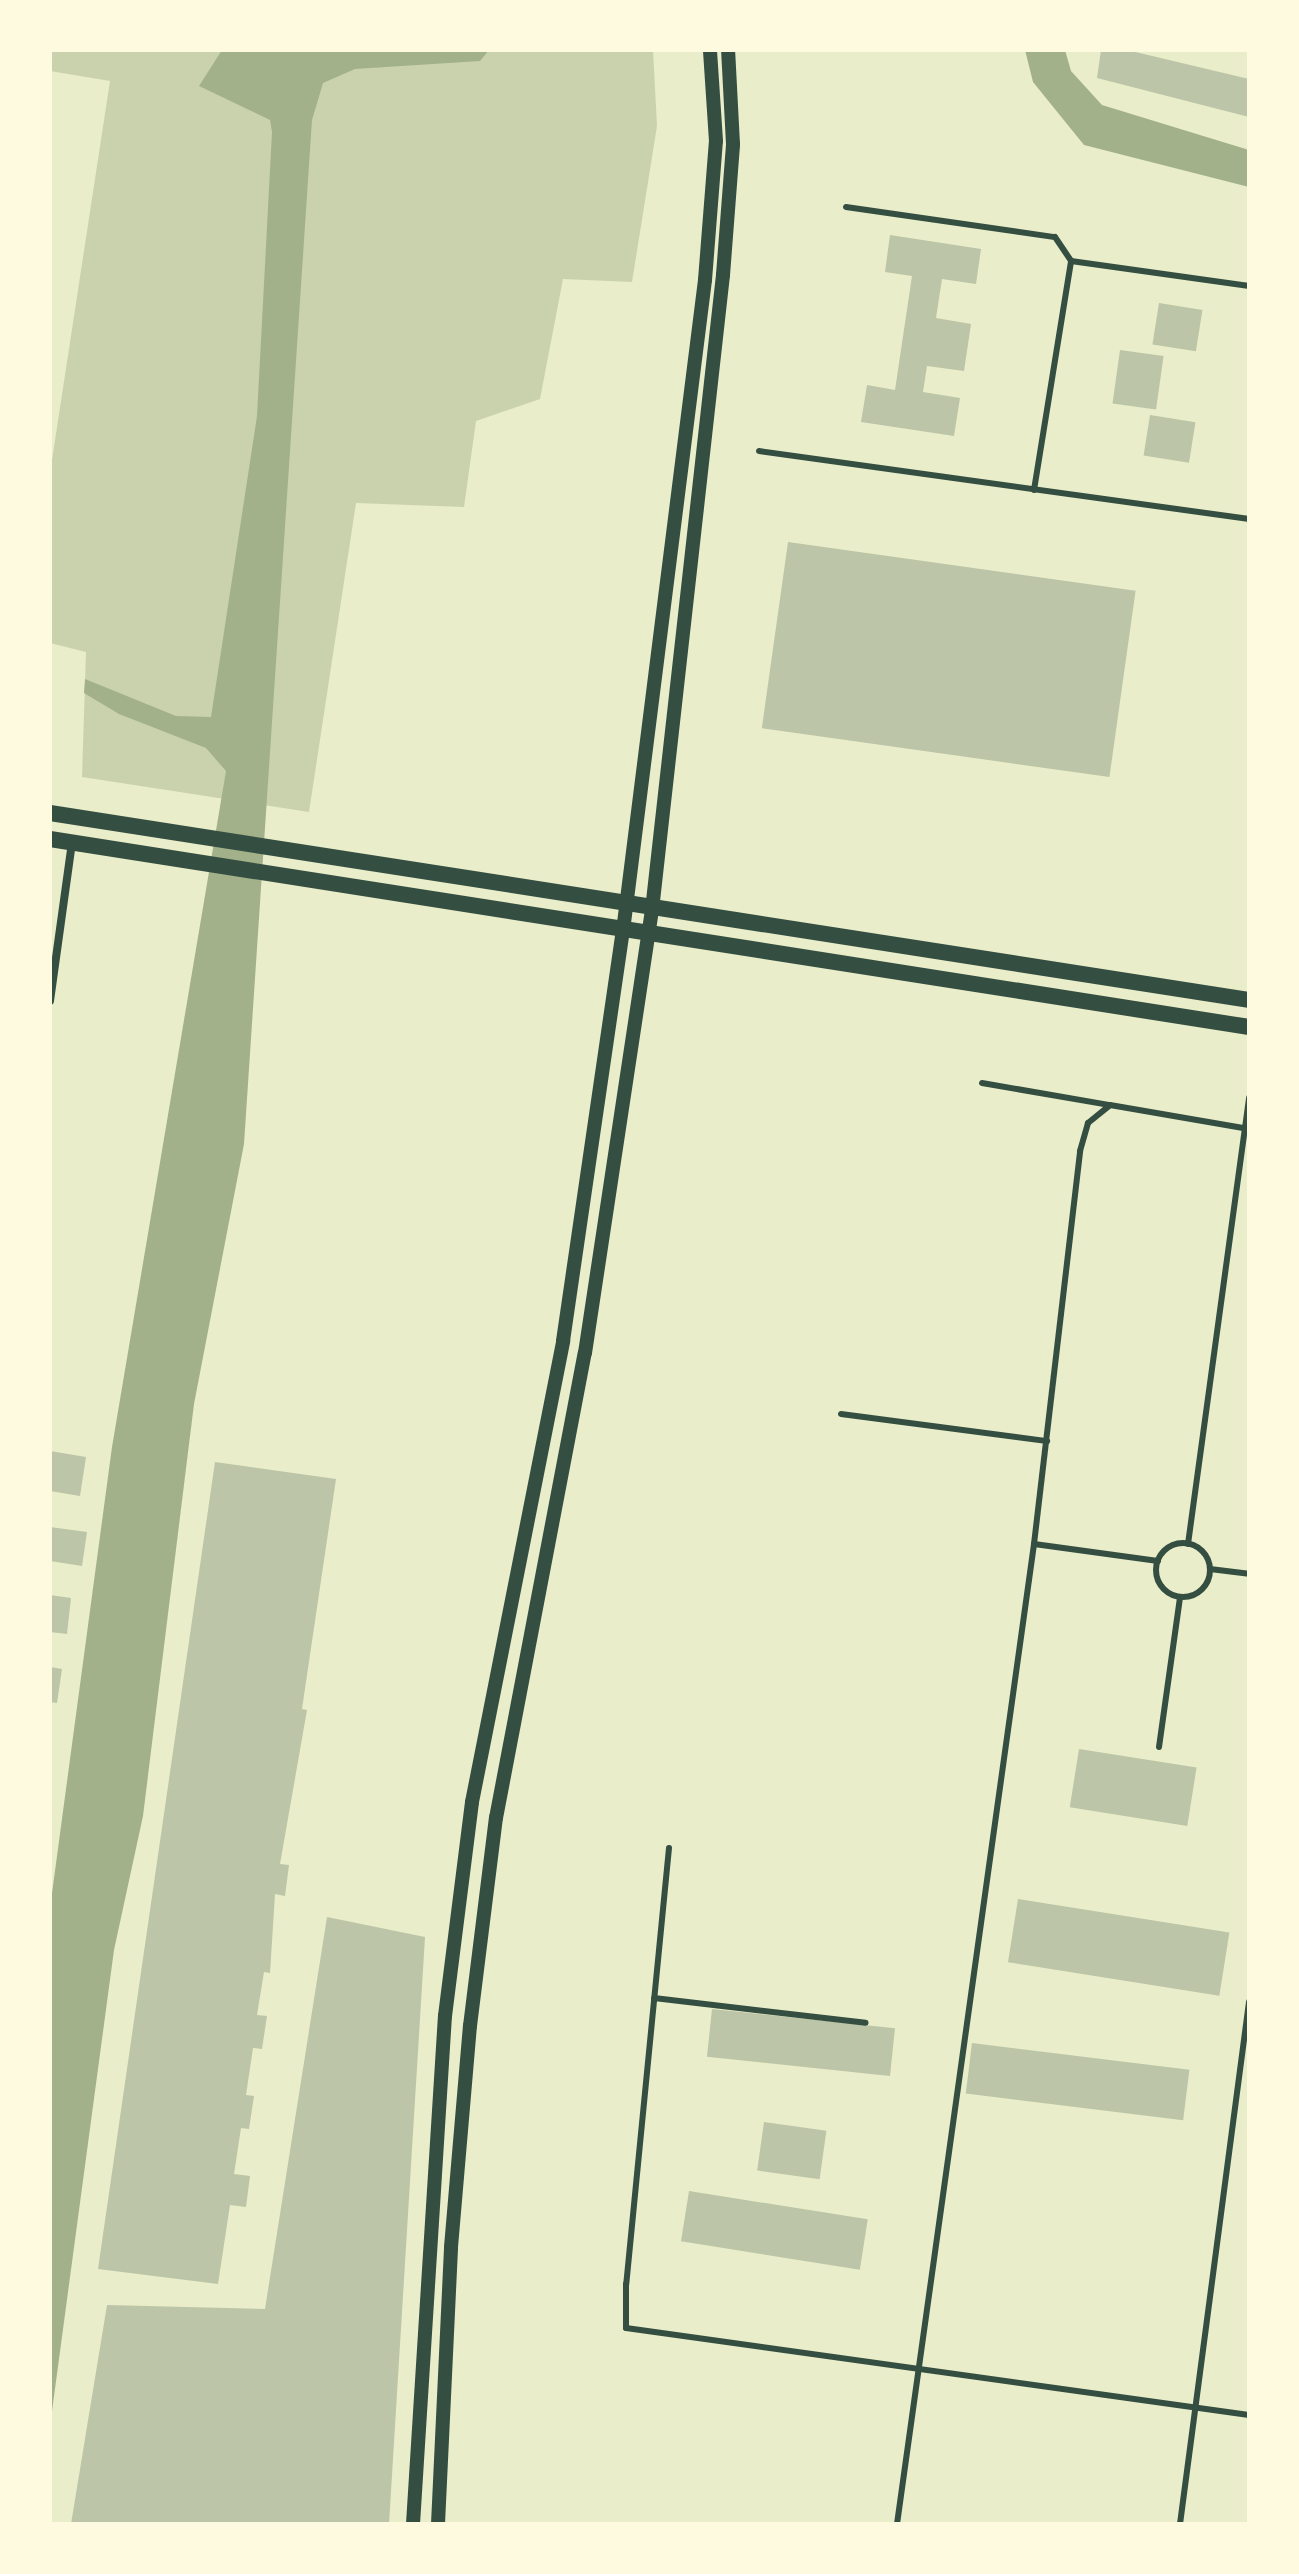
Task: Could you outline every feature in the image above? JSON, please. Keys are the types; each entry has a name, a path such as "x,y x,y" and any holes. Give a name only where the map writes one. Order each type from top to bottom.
{"main road":[{"path":"50,813 626,906 1249,1000"},
{"path":"50,839 1249,1027"}],"street":[{"path":"413,2524 445,2016 472,1802 563,1341 623,931 705,280 716,141 710,50"},
{"path":"438,2524 452,2231 494,1833 585,1353 652,910 723,275 733,144 728,50"},
{"path":"50,1001 72,842"}],"lane":[{"path":"846,207 1055,237 1071,261 1034,490"},
{"path":"1071,261 1249,286"},
{"path":"759,451 1249,519"},
{"path":"982,1083 1247,1129"},
{"path":"1188,1544 1249,1097"},
{"path":"897,2524 1034,1544 1080,1151 1088,1123 1110,1105"},
{"path":"841,1414 1047,1441"},
{"path":"1034,1544 1158,1561"},
{"path":"1188,1544 1203,1552 1210,1569 1198,1593 1180,1597 1158,1580 1158,1561 1169,1547 1188,1544"},
{"path":"1210,1569 1249,1574"},
{"path":"1159,1747 1180,1597"},
{"path":"669,1848 626,2284 626,2328 1249,2415"},
{"path":"654,1998 866,2023"},
{"path":"1180,2524 1249,2002"}],"shaded area":[{"path":"50,50 653,50 657,126 632,282 563,279 540,399 476,421 464,507 356,503 309,812 82,777 86,652 50,643 50,473 110,81 50,71"},
{"path":"222,50 489,50 480,61 355,69 323,83 312,120 244,1144 194,1404 143,1816 114,1950 50,2426 50,1908 112,1447 226,771 206,748 119,714 84,693 85,679 176,716 211,717 257,416 272,132 270,120 199,86"},
{"path":"1025,50 1065,50 1071,71 1102,105 1249,150 1249,187 1084,145 1033,82"}],"building":[{"path":"1101,50 1127,50 1249,79 1249,117 1097,78"},
{"path":"890,235 981,249 976,284 942,279 936,318 971,324 964,371 927,366 923,392 960,398 954,436 861,422 867,385 895,390 912,276 885,272"},
{"path":"1159,303 1202,310 1196,351 1152,344"},
{"path":"1120,350 1164,356 1156,410 1112,403"},
{"path":"1150,415 1195,422 1189,463 1144,455"},
{"path":"788,542 1136,591 1109,777 762,728"},
{"path":"50,1451 86,1457 80,1496 50,1491"},
{"path":"215,1462 336,1479 302,1709 307,1710 280,1864 289,1865 285,1896 275,1894 270,1973 264,1972 257,2015 267,2016 262,2049 253,2048 246,2095 254,2096 249,2129 241,2128 234,2174 250,2176 246,2207 230,2205 218,2284 98,2269"},
{"path":"50,1527 87,1532 82,1566 50,1561"},
{"path":"50,1595 71,1598 67,1634 50,1632"},
{"path":"50,1667 62,1669 57,1703 50,1702"},
{"path":"1079,1749 1197,1768 1187,1826 1070,1807"},
{"path":"1018,1899 1229,1932 1219,1996 1008,1962"},
{"path":"327,1917 425,1937 389,2524 71,2524 107,2305 265,2309"},
{"path":"712,2009 895,2028 890,2076 707,2057"},
{"path":"972,2043 1189,2070 1183,2120 966,2094"},
{"path":"764,2122 826,2131 820,2179 757,2171"},
{"path":"689,2191 868,2219 860,2270 681,2241"}]}
